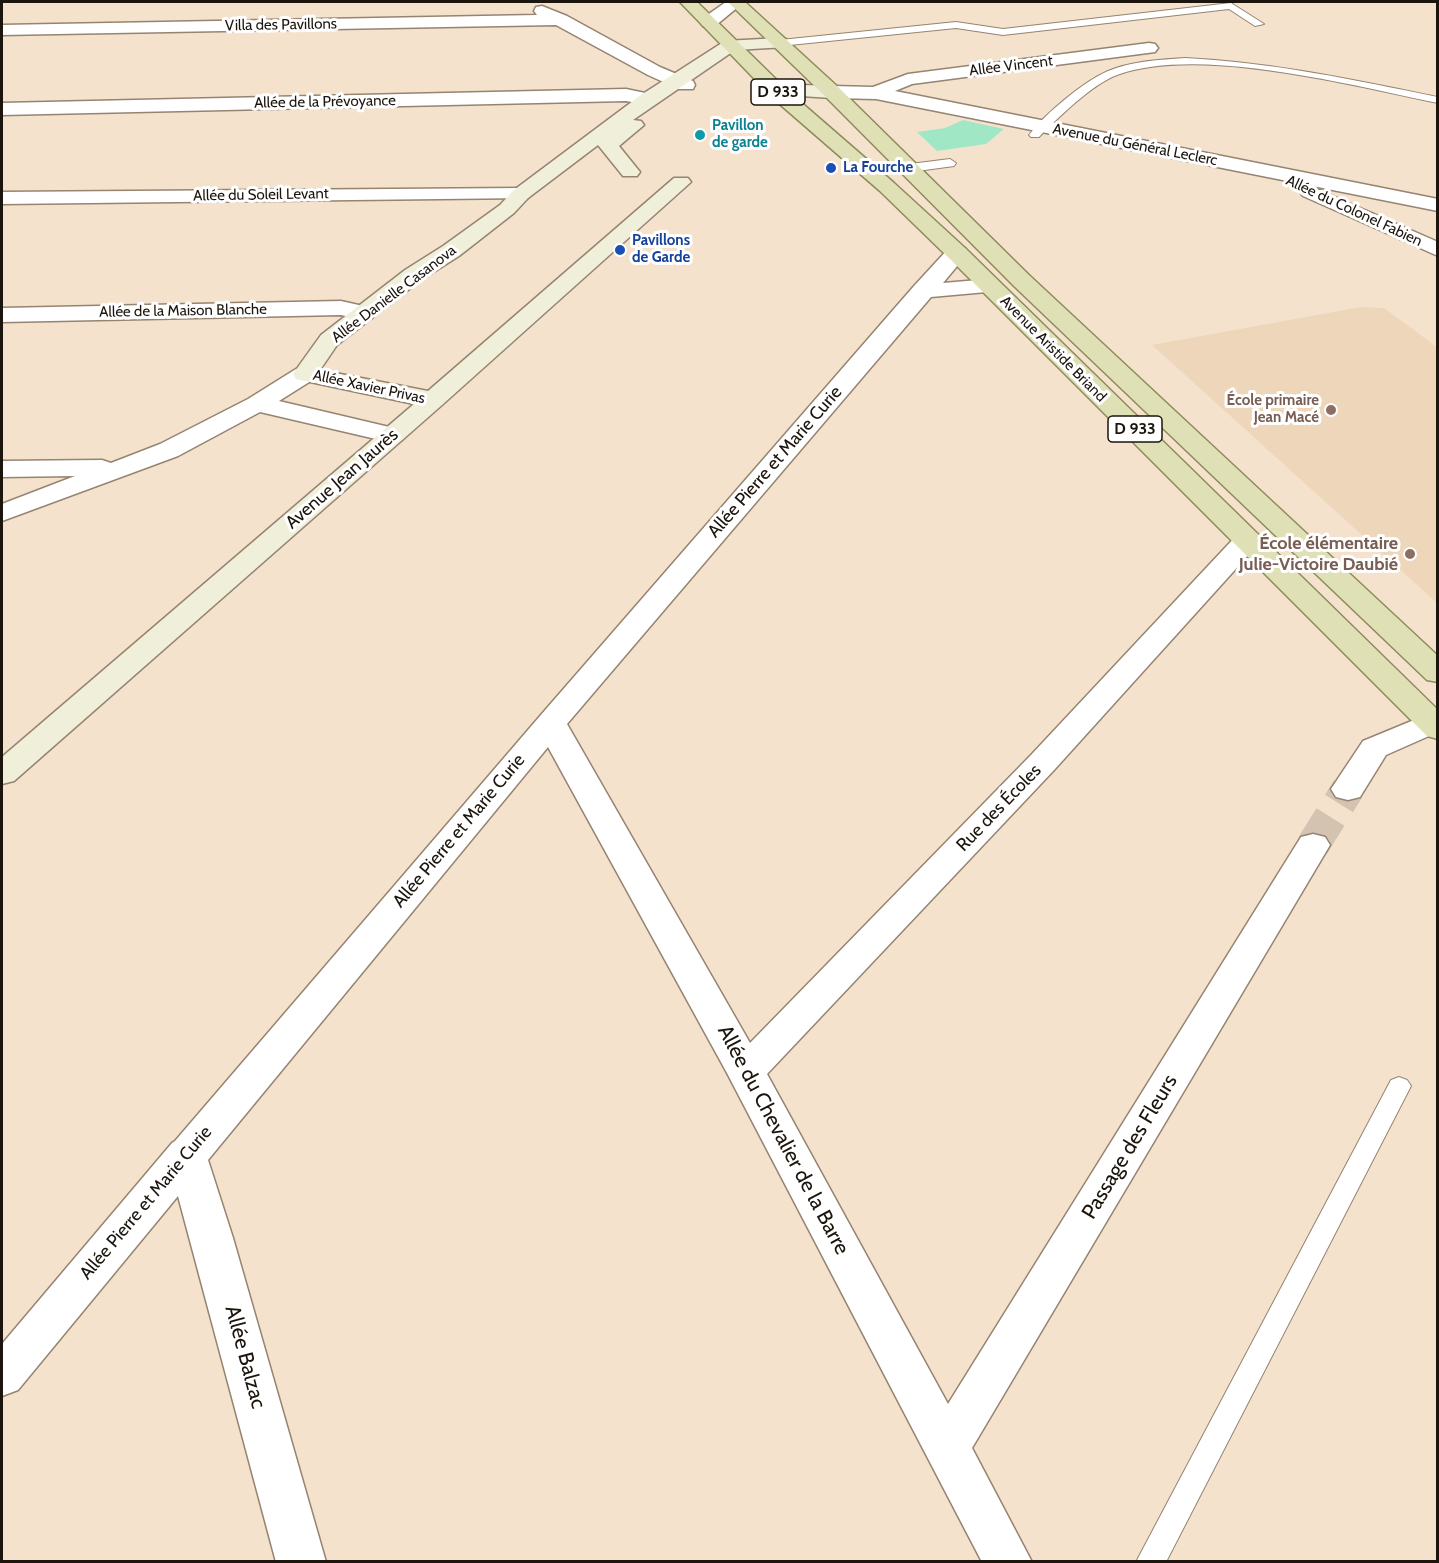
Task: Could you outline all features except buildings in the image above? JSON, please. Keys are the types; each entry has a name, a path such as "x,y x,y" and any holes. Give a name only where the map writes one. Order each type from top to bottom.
{"main road":[{"name":"Avenue Aristide Briand","path":"688,2 776,90 957,253 1434,726"},
{"name":"Avenue Aristide Briand","path":"736,2 910,168 1030,289 1437,673"},
{"name":"Allée Danielle Casanova","path":"305,374 330,340 413,275 451,251 507,209 521,194 585,163 648,99 737,51 784,47"},
{"name":"Allée Danielle Casanova","path":"630,172 608,145 681,82"},
{"path":"776,90 832,92"},
{"path":"585,163 630,172"},
{"name":"Avenue Jean Jaurès","path":"2,774 681,182 630,172"},
{"name":"Allée Xavier Privas","path":"305,374 433,400"}],"street":[{"path":"525,2 654,71 681,82"},
{"path":"709,22 736,2"},
{"name":"Villa des Pavillons","path":"2,30 561,20"},
{"name":"Allée Vincent","path":"876,93 908,79 1149,48"},
{"name":"Avenue du Général Leclerc","path":"832,92 876,93 1038,131 1437,205"},
{"name":"Allée de la Prévoyance","path":"2,109 614,95 648,99"},
{"name":"Allée du Colonel Fabien","path":"1270,173 1437,250"},
{"name":"Allée du Soleil Levant","path":"2,198 521,194"},
{"name":"Allée Pierre et Marie Curie","path":"2,1376 186,1154 551,723 957,253"},
{"path":"922,291 990,286"},
{"name":"Allée de la Maison Blanche","path":"2,315 341,308 364,313"},
{"name":"Allée Danielle Casanova","path":"2,513 169,450 257,404 305,374"},
{"path":"257,404 393,435"},
{"path":"2,469 85,467 118,469"},
{"name":"Rue des Écoles","path":"746,1071 1043,762 1247,541"},
{"name":"Allée du Chevalier de la Barre","path":"551,723 746,1071 1008,1562"},
{"path":"1348,789 1374,748 1434,726"},
{"name":"Passage des Fleurs","path":"947,1448 1313,845"},
{"name":"Allée Balzac","path":"186,1154 212,1238 301,1562"}],"lane":[{"path":"784,47 956,25 1003,32 1231,6 1259,24"},
{"path":"1038,131 1111,74 1135,66 1168,63 1202,62 1241,65 1437,100"},
{"path":"910,168 950,163"},
{"path":"1150,1562 1399,1086"}],"shaded area":[{"name":"École primaire Jean Macé","path":"1361,307 1384,308 1437,347 1437,603 1152,345"}],"green space":[{"path":"963,120 1004,129 986,144 937,151 917,132 945,128"}],"tunnel":[{"path":"1313,845 1348,789"}],"place":[{"name":"Pavillon de garde","path":"700,135"},
{"name":"La Fourche","path":"831,168"},
{"name":"Pavillons de Garde","path":"620,250"},
{"name":"École primaire Jean Macé","path":"1331,410"},
{"name":"École élémentaire Julie-Victoire Daubié","path":"1410,554"}]}
